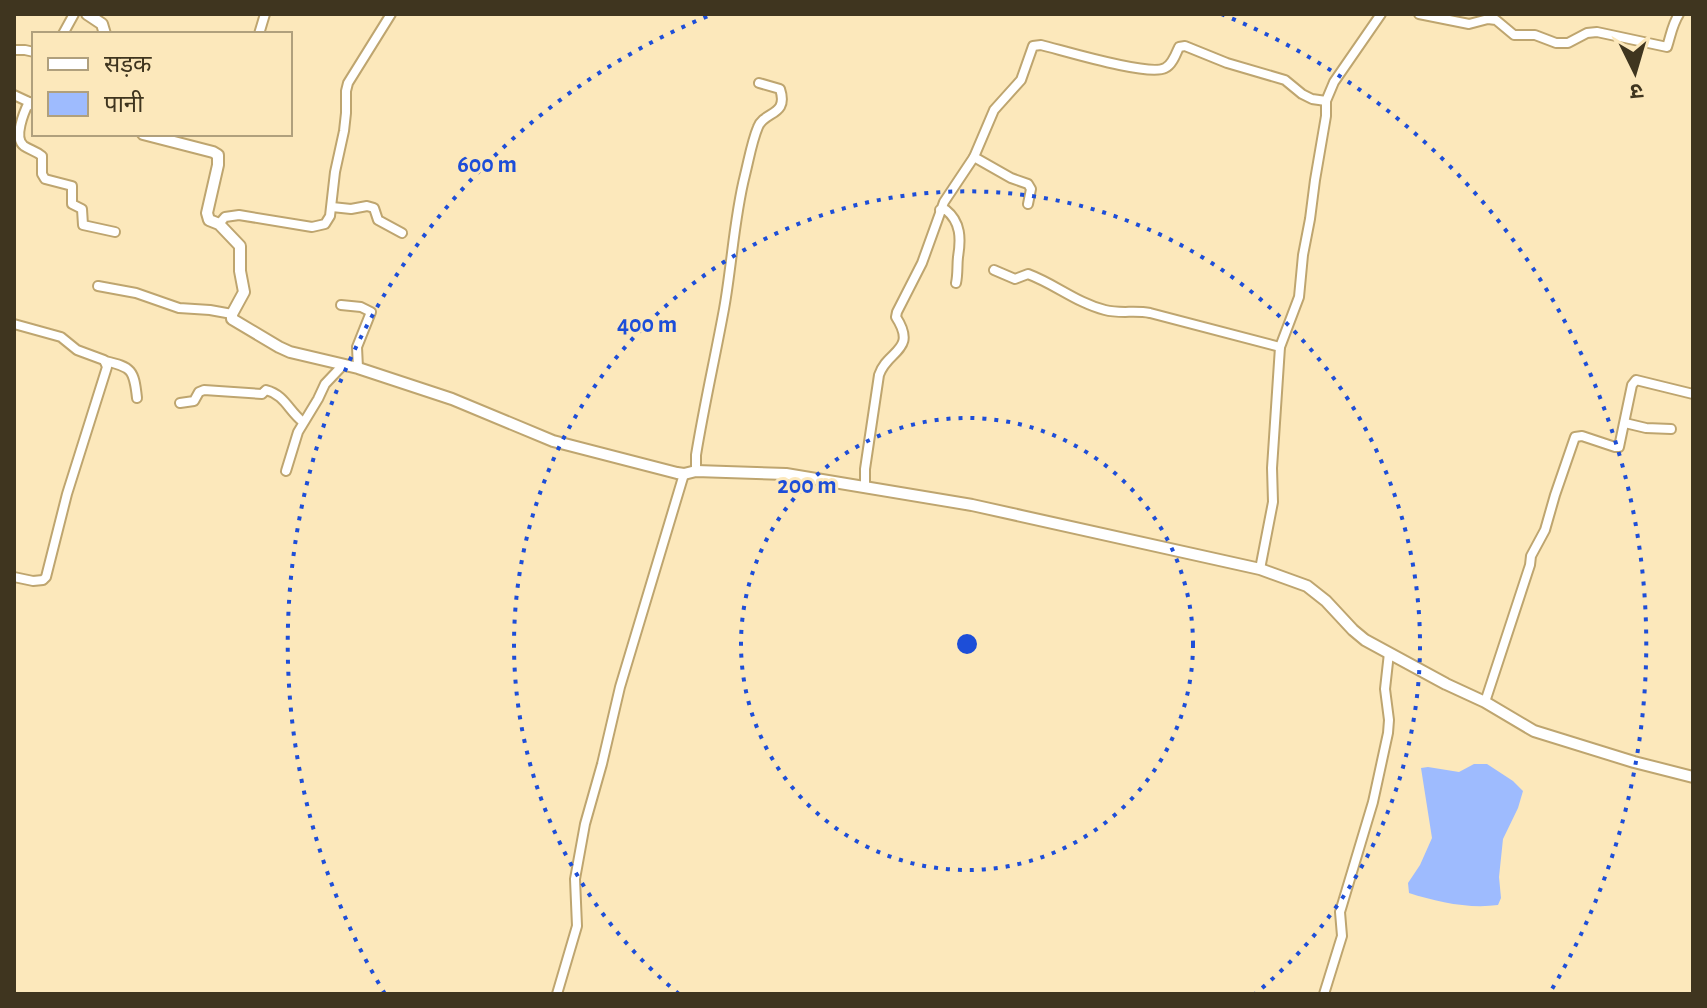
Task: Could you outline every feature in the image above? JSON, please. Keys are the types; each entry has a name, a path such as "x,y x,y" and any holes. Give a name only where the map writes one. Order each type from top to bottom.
{"street":[{"path":"64,32 74,14"},
{"path":"87,14 102,24 104,32"},
{"path":"219,224 225,217 239,215 312,227 327,222 346,113 347,86 391,14"},
{"path":"1260,569 1273,502 1272,468 1280,347 1299,297 1326,101 1334,82 1381,14"},
{"path":"1419,14 1469,24 1496,20 1514,35 1535,35 1556,43 1568,43 1587,33 1597,32 1667,47 1672,25 1679,14"},
{"path":"865,487 880,369 902,345 903,326 896,317 897,312 922,263 940,210 974,157 992,114 1021,80 1033,46 1151,70 1165,69 1179,47 1183,46 1285,80 1302,94 1326,101"},
{"path":"696,471 696,455 744,177 758,127 764,118 774,115 782,102 780,89 759,83"},
{"path":"14,95 32,104 25,110 19,140 42,156 45,179 72,186 72,204 82,209 83,225 115,232"},
{"path":"150,136 218,155 207,213 209,220 219,224 240,246 244,292 232,319 279,347 358,368 452,399 553,441 684,474 696,471 786,474 865,487 972,505 1260,569 1307,586 1365,640 1534,731 1693,777"},
{"path":"974,157 1028,184 1031,189 1028,204"},
{"path":"332,207 374,208 378,220 402,233"},
{"path":"940,210 952,215 958,226 960,248 956,283"},
{"path":"994,270 1016,280 1028,274 1107,311 1150,313 1280,347"},
{"path":"98,286 136,293 179,308 232,314"},
{"path":"341,305 361,307 371,312 357,347 358,368"},
{"path":"14,324 61,337 77,350 129,368 133,373 137,398"},
{"path":"14,577 33,581 46,577 71,482 107,367 104,360"},
{"path":"286,471 303,422 325,384 343,365"},
{"path":"1485,702 1530,560 1545,530 1575,437 1582,436 1618,447 1632,385 1636,380 1693,394"},
{"path":"180,403 194,401 204,390 262,394 266,390 279,394 303,422"},
{"path":"1625,423 1671,429"},
{"path":"557,994 577,926 575,879 585,824 620,687 684,474"},
{"path":"1324,994 1342,936 1339,915 1373,802 1388,733 1385,689 1389,653"}],"water":[{"path":"1474,764 1487,764 1523,791 1503,839 1499,877 1501,898 1498,905 1453,904 1409,893 1408,883 1432,838 1421,768 1459,772"}]}
